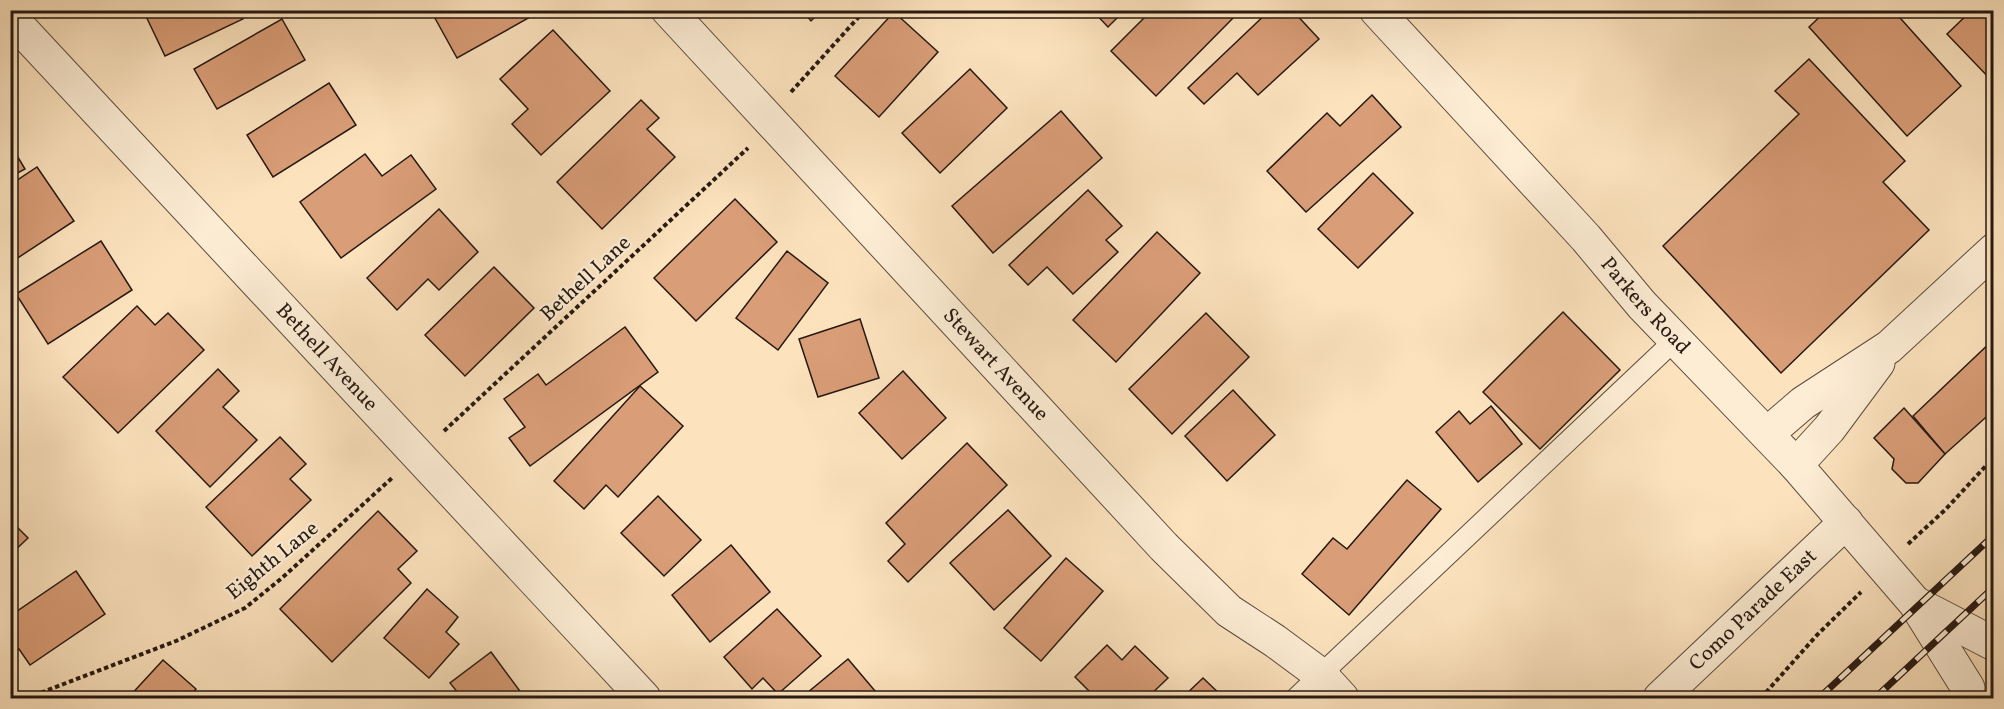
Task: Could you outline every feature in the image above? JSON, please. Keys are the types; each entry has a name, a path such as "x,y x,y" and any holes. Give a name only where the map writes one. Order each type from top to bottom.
{"street":[{"name":"Stewart Avenue","path":"668,10 1164,547 1229,611 1275,641 1331,687"},
{"name":"Parkers Road","path":"1376,10 1587,238 1642,305 1797,465 1915,603 1968,693"},
{"name":"Bethell Avenue","path":"10,17 644,699"},
{"path":"1767,434 1803,403 1889,347 1994,250"},
{"path":"1797,465 1829,429 1889,347"},
{"name":"Como Parade East","path":"1660,699 1846,522"},
{"name":"Parkers Road","path":"1915,603 1994,644"},
{"path":"1968,693 1973,675 1980,663 1994,654"}],"lane":[{"path":"1296,699 1331,687 1675,340"}],"path":[{"name":"Bethell Lane","path":"417,455 745,152 791,93 865,10"},
{"name":"Eighth Lane","path":"27,699 176,640 245,608 282,578 417,455"},
{"path":"1931,522 1994,457"},
{"path":"1761,699 1817,635 1847,607"}],"building":[{"path":"143,10 239,10 243,19 165,56"},
{"path":"432,10 529,10 532,16 457,58"},
{"path":"802,10 822,10 811,21"},
{"path":"1092,10 1125,10 1108,27"},
{"path":"1152,10 1229,10 1235,16 1156,96 1111,51"},
{"path":"1270,10 1292,10 1319,39 1258,95 1237,73 1204,104 1188,88"},
{"path":"1827,10 1893,10 1961,86 1907,136 1809,27"},
{"path":"1972,10 1994,10 1994,83 1947,34"},
{"path":"894,12 938,52 879,117 835,76"},
{"path":"282,19 305,60 217,109 194,69"},
{"path":"553,30 610,91 541,155 512,124 528,109 500,79"},
{"path":"1809,59 1905,161 1883,182 1929,230 1781,373 1663,246 1799,114 1775,91"},
{"path":"970,69 1007,108 940,173 902,133"},
{"path":"329,83 356,125 273,177 247,135"},
{"path":"1372,95 1401,127 1306,212 1267,171 1327,113 1340,126"},
{"path":"641,100 659,118 647,129 675,157 602,229 557,182"},
{"path":"1061,111 1102,158 993,253 952,206"},
{"path":"10,144 25,169 10,177"},
{"path":"365,154 382,176 411,155 436,189 341,258 300,202"},
{"path":"37,167 74,221 10,263 10,185"},
{"path":"1373,173 1413,213 1358,268 1318,229"},
{"path":"1088,190 1122,226 1106,240 1118,252 1073,294 1047,267 1028,285 1009,265"},
{"path":"735,199 777,242 696,321 654,278"},
{"path":"439,209 478,252 439,290 428,279 397,310 367,278"},
{"path":"1157,232 1200,273 1116,362 1073,320"},
{"path":"101,241 132,290 48,344 16,294"},
{"path":"787,251 828,283 778,350 736,318"},
{"path":"494,267 534,308 465,376 425,335"},
{"path":"137,306 155,325 168,313 204,350 118,433 63,377"},
{"path":"1563,312 1620,370 1540,449 1483,392"},
{"path":"1206,313 1249,357 1172,434 1129,389"},
{"path":"860,319 879,378 818,397 799,339"},
{"path":"625,327 658,372 530,466 509,438 525,427 504,399 538,374 546,385"},
{"path":"1994,339 1994,410 1945,454 1913,416"},
{"path":"218,369 239,391 223,407 257,440 210,487 156,431"},
{"path":"903,371 946,418 902,459 859,413"},
{"path":"640,386 683,426 618,497 606,485 584,509 554,481"},
{"path":"1233,390 1275,435 1227,481 1185,436"},
{"path":"1491,406 1522,444 1478,482 1436,432 1459,411 1470,424"},
{"path":"1904,408 1945,454 1918,483 1906,483 1892,469 1894,459 1874,438"},
{"path":"280,437 306,464 290,479 311,500 252,556 206,507"},
{"path":"967,443 1007,485 908,582 888,561 905,544 886,523"},
{"path":"1407,480 1441,509 1349,615 1302,574 1333,538 1347,549"},
{"path":"658,496 701,540 664,576 621,533"},
{"path":"1008,510 1051,556 994,610 950,563"},
{"path":"378,511 417,551 398,569 411,583 332,662 280,609"},
{"path":"10,520 28,538 10,555"},
{"path":"731,545 770,592 710,642 672,595"},
{"path":"1066,558 1103,591 1041,661 1004,628"},
{"path":"76,571 105,614 30,665 19,649 10,654 10,616"},
{"path":"427,589 458,617 446,632 459,644 429,678 384,638"},
{"path":"777,609 821,656 778,694 763,678 752,689 724,657"},
{"path":"1107,645 1122,660 1135,646 1168,678 1147,698 1086,698 1091,693 1075,677"},
{"path":"491,652 525,698 462,698 450,683"},
{"path":"848,659 881,698 801,698"},
{"path":"163,660 196,689 188,698 128,698"},
{"path":"1203,678 1224,698 1182,698"}],"railway":[{"path":"1819,698 1994,535"},
{"path":"1875,698 1994,587"}]}
